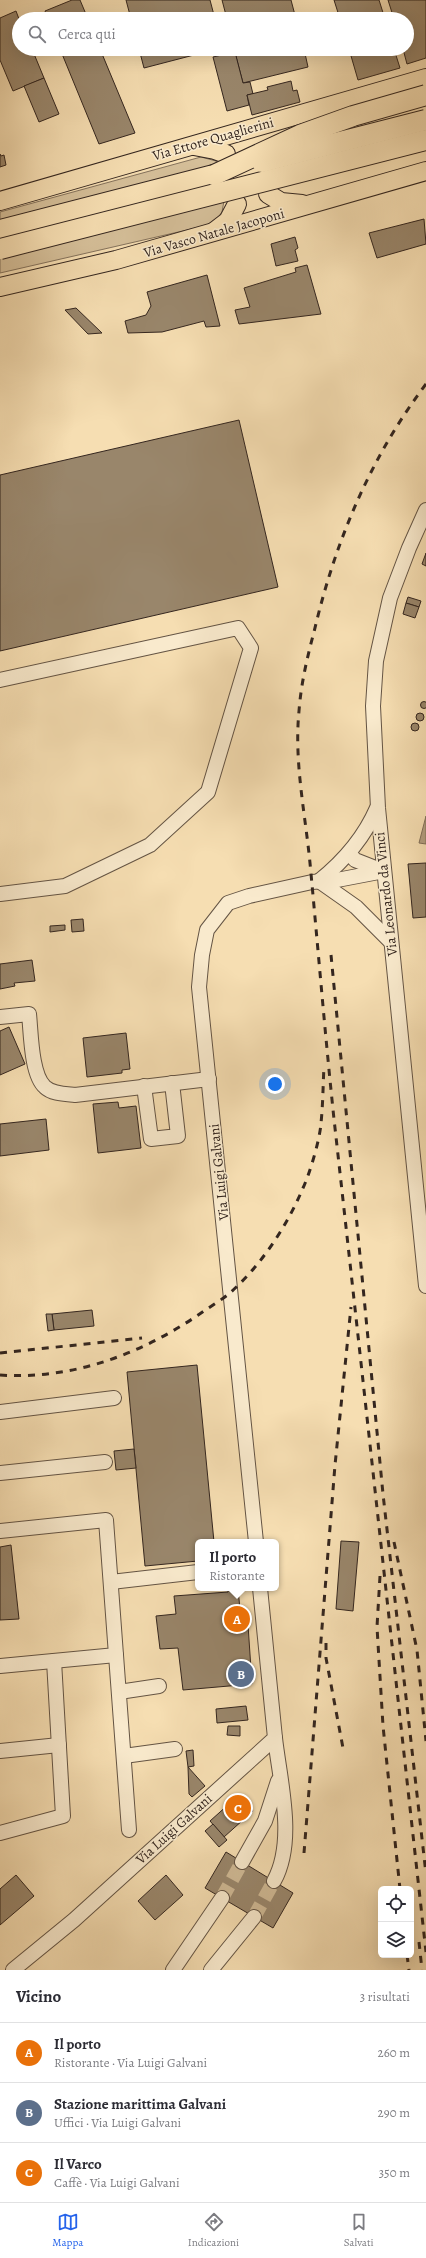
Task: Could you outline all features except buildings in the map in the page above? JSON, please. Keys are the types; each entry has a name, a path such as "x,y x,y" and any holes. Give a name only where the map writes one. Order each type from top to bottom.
{"highway":[{"path":"214,175 300,135 353,116 426,95"},
{"path":"0,230 426,120"},
{"path":"0,249 426,140"}],"main road":[{"name":"Via Ettore Quaglierini","path":"0,201 426,78"},
{"path":"259,144 267,130 290,117"},
{"path":"190,146 204,147 226,154"},
{"name":"Via Vasco Natale Jacoponi","path":"0,287 116,260 426,171"},
{"path":"268,194 281,202 309,205"},
{"path":"213,233 228,221 237,204"}],"street":[{"name":"Via Leonardo da Vinci","path":"426,510 392,591 378,649 373,706 378,808 390,941 426,1286"},
{"path":"0,680 238,628 251,648 208,792 150,845 65,886 0,894"},
{"path":"378,808 367,830 350,854 319,881 356,906 390,941"},
{"path":"350,854 355,860 384,871"},
{"name":"Via Luigi Galvani","path":"256,1539 199,987 202,954 207,930 228,903 249,896 319,881 337,880 384,871"},
{"path":"0,1017 29,1014 37,1076 45,1088 60,1094 75,1095 209,1079"},
{"path":"144,1086 151,1139 178,1136 172,1083"},
{"path":"0,1412 114,1398"},
{"path":"0,1473 105,1462"},
{"path":"0,1531 106,1520 129,1830"},
{"path":"111,1582 195,1572"},
{"path":"260,1591 279,1777 286,1829 280,1870 274,1881"},
{"path":"0,1666 116,1655"},
{"path":"0,1833 63,1816 54,1661"},
{"path":"119,1692 159,1686"},
{"name":"Via Luigi Galvani","path":"13,1970 74,1920 275,1738"},
{"path":"0,1750 59,1745"},
{"path":"124,1756 175,1749"},
{"path":"242,1862 265,1821 279,1777"},
{"path":"173,1970 222,1898"},
{"path":"211,1970 254,1917"}],"shaded area":[{"path":"201,157 216,161 227,184 222,212 213,224 0,273 0,212"},
{"path":"426,816 426,844 419,843"}],"tunnel":[{"path":"222,1898 242,1862"},
{"path":"254,1917 274,1881"}],"railway":[{"path":"426,384 406,412 371,471 344,533 332,566 309,652 301,691 298,730 299,768 310,863 334,1119 426,1952"},
{"path":"331,955 383,1494 426,1874"},
{"path":"0,1375 55,1373 107,1361 133,1351 181,1326 231,1292 253,1269 273,1244 297,1202 306,1182 319,1138 324,1066"},
{"path":"304,1853 335,1465 351,1307"},
{"path":"0,1353 142,1338"},
{"path":"394,1542 417,1650 426,1741"},
{"path":"380,1576 377,1627 383,1726 400,1886"},
{"path":"326,1643 326,1658 343,1748"},
{"path":"419,1942 422,1970"},
{"path":"407,1958 409,1970"}],"place":[{"name":"Il porto","path":"237,1619"},
{"name":"Stazione marittima Galvani","path":"241,1674"},
{"name":"Il Varco","path":"238,1808"}]}
